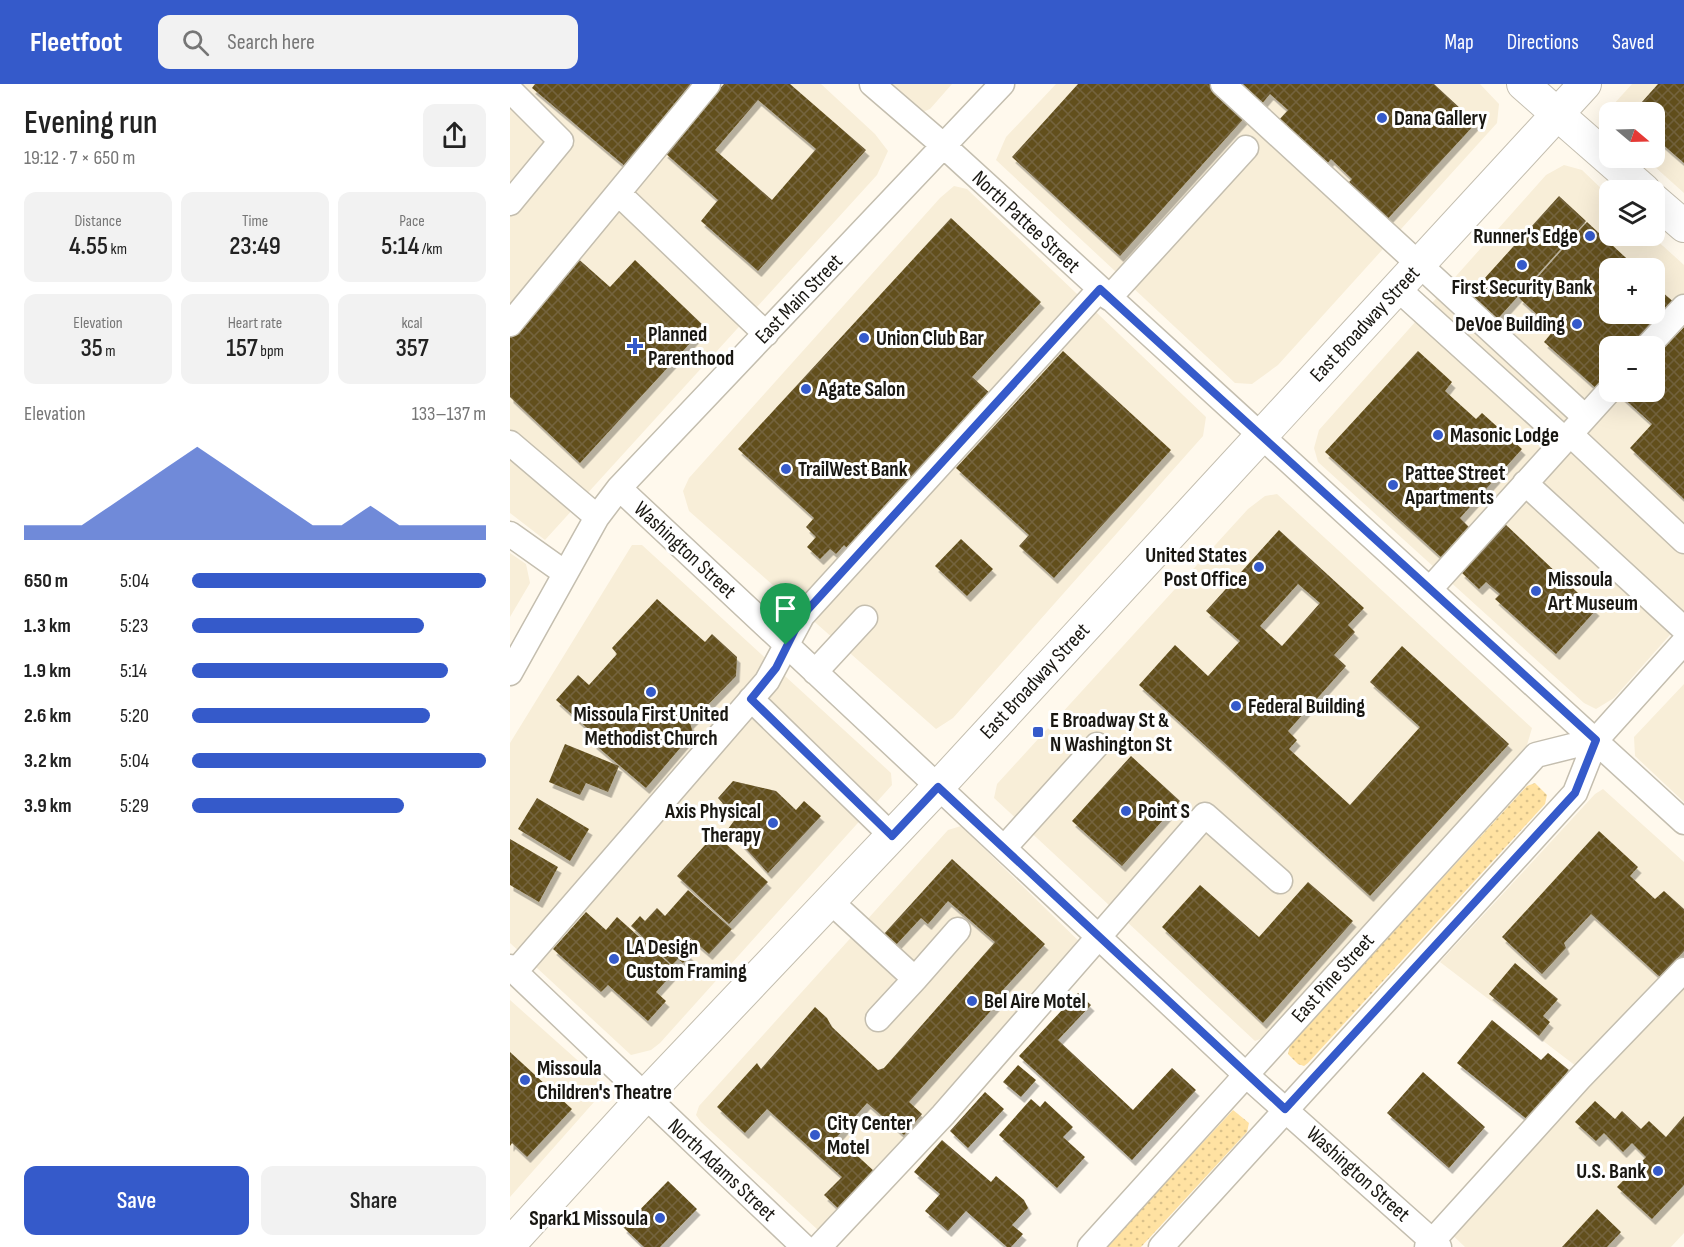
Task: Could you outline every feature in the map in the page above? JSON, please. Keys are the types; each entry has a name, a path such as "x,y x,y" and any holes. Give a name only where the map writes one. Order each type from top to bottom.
{"main road":[{"path":"1523,84 1632,180"},
{"name":"East Broadway Street","path":"510,1244 644,1097 938,787 1585,84"},
{"path":"1665,210 1684,226"}],"street":[{"path":"510,324 708,84"},
{"name":"North Pattee Street","path":"872,84 944,146 1684,822"},
{"name":"East Main Street","path":"510,673 597,517 618,488 1002,84"},
{"path":"1223,84 1420,265 1573,430 1684,541"},
{"path":"510,90 561,141 510,203"},
{"path":"513,970 770,677 802,616 1104,294 1246,148"},
{"path":"618,193 766,333"},
{"path":"1398,289 1573,430"},
{"path":"1657,336 1684,307"},
{"path":"1431,589 1599,402"},
{"path":"510,443 597,517"},
{"path":"1526,483 1684,630"},
{"name":"Washington Street","path":"618,488 1246,1075 1432,1245"},
{"path":"510,534 565,573"},
{"path":"815,672 865,618"},
{"path":"1161,1247 1575,793 1596,740 1684,642"},
{"path":"751,699 892,836"},
{"name":"East Pine Street","path":"1090,1247 1536,755 1596,740"},
{"path":"1004,848 1097,745"},
{"path":"819,1247 944,1115 1204,815 1280,881"},
{"path":"830,901 915,979"},
{"path":"878,1019 958,930"},
{"name":"North Adams Street","path":"513,970 804,1247"},
{"path":"1432,1245 1579,1079 1684,970"}],"shaded area":[{"path":"510,84 821,84 875,134 888,151 877,175 545,540 510,513"},
{"path":"887,84 952,84 930,109 920,113"},
{"path":"1056,84 1480,84 1499,104 1497,123 1278,365 1252,384 1235,383 996,160 1006,137"},
{"path":"1632,84 1684,84 1684,193 1656,168 1665,168 1665,102 1616,102"},
{"path":"1564,165 1582,170 1599,186 1599,246 1663,246 1684,265 1684,619 1614,698 1596,709 1584,703 1318,462 1314,448 1319,430 1546,175"},
{"path":"954,186 967,189 1206,417 1203,436 953,718 936,729 689,511 683,491 689,478 940,198"},
{"path":"1277,494 1532,728 1527,745 1268,1036 1255,1041 994,798 997,784 1248,509 1265,496"},
{"path":"632,545 642,545 891,773 892,785 660,1043 651,1050 631,1055 510,943 510,743"},
{"path":"510,553 526,564 530,583 510,617"},
{"path":"1684,684 1684,802 1635,756 1634,737"},
{"path":"1535,783 1547,795 1545,804 1308,1063 1304,1066 1298,1064 1288,1054 1290,1045 1527,786"},
{"path":"1603,789 1684,862 1684,1233 1671,1247 1465,1247 1444,1227 1585,1073 1440,962 1595,794"},
{"path":"961,826 1088,950 819,1231 701,1122 696,1115 699,1106 948,830"},
{"path":"510,1000 603,1083 594,1102 510,1197"},
{"path":"1233,1110 1249,1123 1247,1132 1141,1247 1106,1247"}],"building":[{"path":"535,84 698,84 626,167 532,88"},
{"path":"724,84 790,84 866,150 758,271 701,221 718,200 664,152","holes":["758,100 816,149 772,200 715,150"]},
{"path":"1078,84 1213,84 1247,115 1120,256 1012,157"},
{"path":"1234,84 1434,84 1476,123 1382,225 1346,185 1352,179 1331,159 1326,165 1277,122 1288,110 1270,94 1260,106"},
{"path":"1658,84 1684,84 1684,163 1665,147 1665,102 1642,102"},
{"name":"First Security Bank","path":"1559,196 1586,221 1492,325 1465,300"},
{"path":"951,218 1041,302 972,377 992,395 849,550 844,545 836,554 830,549 820,559 807,547 816,537 806,527 814,518 738,449"},
{"path":"1587,222 1599,233 1599,246 1613,246 1626,258 1599,258 1599,324 1657,324 1646,336 1599,336 1598,390 1544,342 1554,330 1519,298"},
{"path":"575,256 610,287 635,260 705,327 580,463 510,397 510,329"},
{"path":"1665,294 1676,304 1665,316"},
{"path":"1684,327 1684,499 1630,448 1652,424 1628,402 1665,402 1665,347"},
{"path":"1063,351 1171,450 1054,578 1019,546 1029,535 956,468"},
{"name":"Masonic Lodge","path":"1418,351 1452,382 1445,391 1476,419 1482,413 1522,449 1460,518 1470,528 1442,558 1325,452"},
{"name":"Missoula Art Museum","path":"1505,524 1596,610 1556,654 1495,599 1500,594 1486,582 1479,589 1461,572"},
{"name":"Federal Building","path":"1279,530 1364,608 1348,625 1355,632 1334,655 1346,666 1288,731 1297,740 1289,749 1350,805 1420,727 1370,682 1402,646 1509,744 1370,896 1139,685 1175,645 1208,676 1240,641 1206,611","holes":["1298,584 1320,603 1282,646 1260,626"]},
{"path":"961,539 993,569 967,596 935,566"},
{"path":"657,599 705,642 712,634 737,657 736,676 690,723 693,733 646,788 593,743 596,736 556,700 578,675 589,685 617,654 612,648"},
{"path":"565,744 619,766 608,792 586,783 580,795 549,782"},
{"name":"Point S","path":"1131,756 1180,801 1122,866 1072,821"},
{"name":"Axis Physical Therapy","path":"733,781 776,791 796,810 804,801 821,816 768,873 728,829 736,818 718,798"},
{"path":"537,798 589,829 570,861 518,829"},
{"path":"1599,831 1638,867 1630,876 1655,899 1664,891 1684,909 1684,951 1660,977 1591,914 1564,943 1566,948 1542,974 1502,937"},
{"path":"715,834 768,882 729,924 677,876"},
{"path":"510,839 558,867 539,902 510,885"},
{"name":"Bel Aire Motel","path":"952,859 1045,944 1002,991 1005,995 909,1102 922,1114 904,1135 867,1103 837,1137 875,1172 840,1210 824,1195 842,1177 767,1109 745,1133 717,1107 757,1063 761,1069 815,1007 827,1018 832,1027 878,1070 884,1068 995,942 948,901 928,924 921,918 895,946 883,935"},
{"path":"1308,882 1353,921 1263,1023 1162,927 1200,885 1259,937"},
{"path":"688,890 732,929 709,954 688,936 693,942 686,951 690,955 683,963 678,959 672,965 631,926 640,916 645,921 657,908 665,916"},
{"name":"LA Design Custom Framing","path":"586,912 606,930 617,917 676,970 656,992 666,1001 648,1021 608,985 601,992 553,949"},
{"path":"1515,963 1558,999 1543,1016 1550,1022 1539,1036 1489,994"},
{"path":"1078,993 1091,1005 1058,1040 1133,1110 1172,1068 1196,1090 1132,1160 1019,1056"},
{"path":"1492,1020 1541,1060 1548,1053 1569,1070 1528,1120 1457,1063"},
{"name":"Missoula Children's Theatre","path":"510,1052 572,1109 527,1157 512,1143 510,1146"},
{"path":"1018,1065 1036,1080 1021,1097 1003,1082"},
{"path":"1423,1072 1485,1127 1449,1168 1387,1113"},
{"path":"985,1092 1004,1109 968,1148 950,1131"},
{"path":"1031,1099 1040,1107 1045,1101 1073,1127 1063,1137 1085,1157 1057,1188 999,1135"},
{"name":"U.S. Bank","path":"1595,1101 1615,1119 1622,1111 1641,1129 1649,1121 1666,1137 1684,1116 1684,1185 1652,1219 1617,1187 1646,1157 1632,1143 1623,1152 1604,1133 1596,1141 1575,1122"},
{"path":"942,1140 991,1182 996,1176 1024,1200 1028,1208 1012,1225 1023,1234 1011,1247 1007,1247 966,1211 948,1231 925,1211 940,1194 914,1172"},
{"name":"Spark1 Missoula","path":"668,1181 697,1209 660,1247 644,1247 623,1227"},
{"path":"1597,1209 1621,1232 1607,1247 1562,1247"}],"place":[{"name":"Dana Gallery","path":"1382,118"},
{"name":"Runner's Edge","path":"1590,236"},
{"name":"First Security Bank","path":"1522,265"},
{"name":"DeVoe Building","path":"1577,324"},
{"name":"Union Club Bar","path":"864,338"},
{"name":"Planned Parenthood","path":"635,346"},
{"name":"Agate Salon","path":"806,389"},
{"name":"Masonic Lodge","path":"1438,435"},
{"name":"TrailWest Bank","path":"786,469"},
{"name":"Pattee Street Apartments","path":"1393,485"},
{"name":"United States Post Office","path":"1259,567"},
{"name":"Missoula Art Museum","path":"1536,591"},
{"name":"Missoula First United Methodist Church","path":"651,692"},
{"name":"Federal Building","path":"1236,706"},
{"name":"E Broadway St & N Washington St","path":"1038,732"},
{"name":"Point S","path":"1126,811"},
{"name":"Axis Physical Therapy","path":"773,823"},
{"name":"LA Design Custom Framing","path":"614,959"},
{"name":"Bel Aire Motel","path":"972,1001"},
{"name":"Missoula Children's Theatre","path":"525,1080"},
{"name":"City Center Motel","path":"815,1135"},
{"name":"U.S. Bank","path":"1658,1171"},
{"name":"Spark1 Missoula","path":"660,1218"}],"route":[{"path":"1100,289 1261,438 1596,740 1575,793 1285,1109 938,787 892,836 751,699 776,668 786,645 802,616 1100,289"}]}
